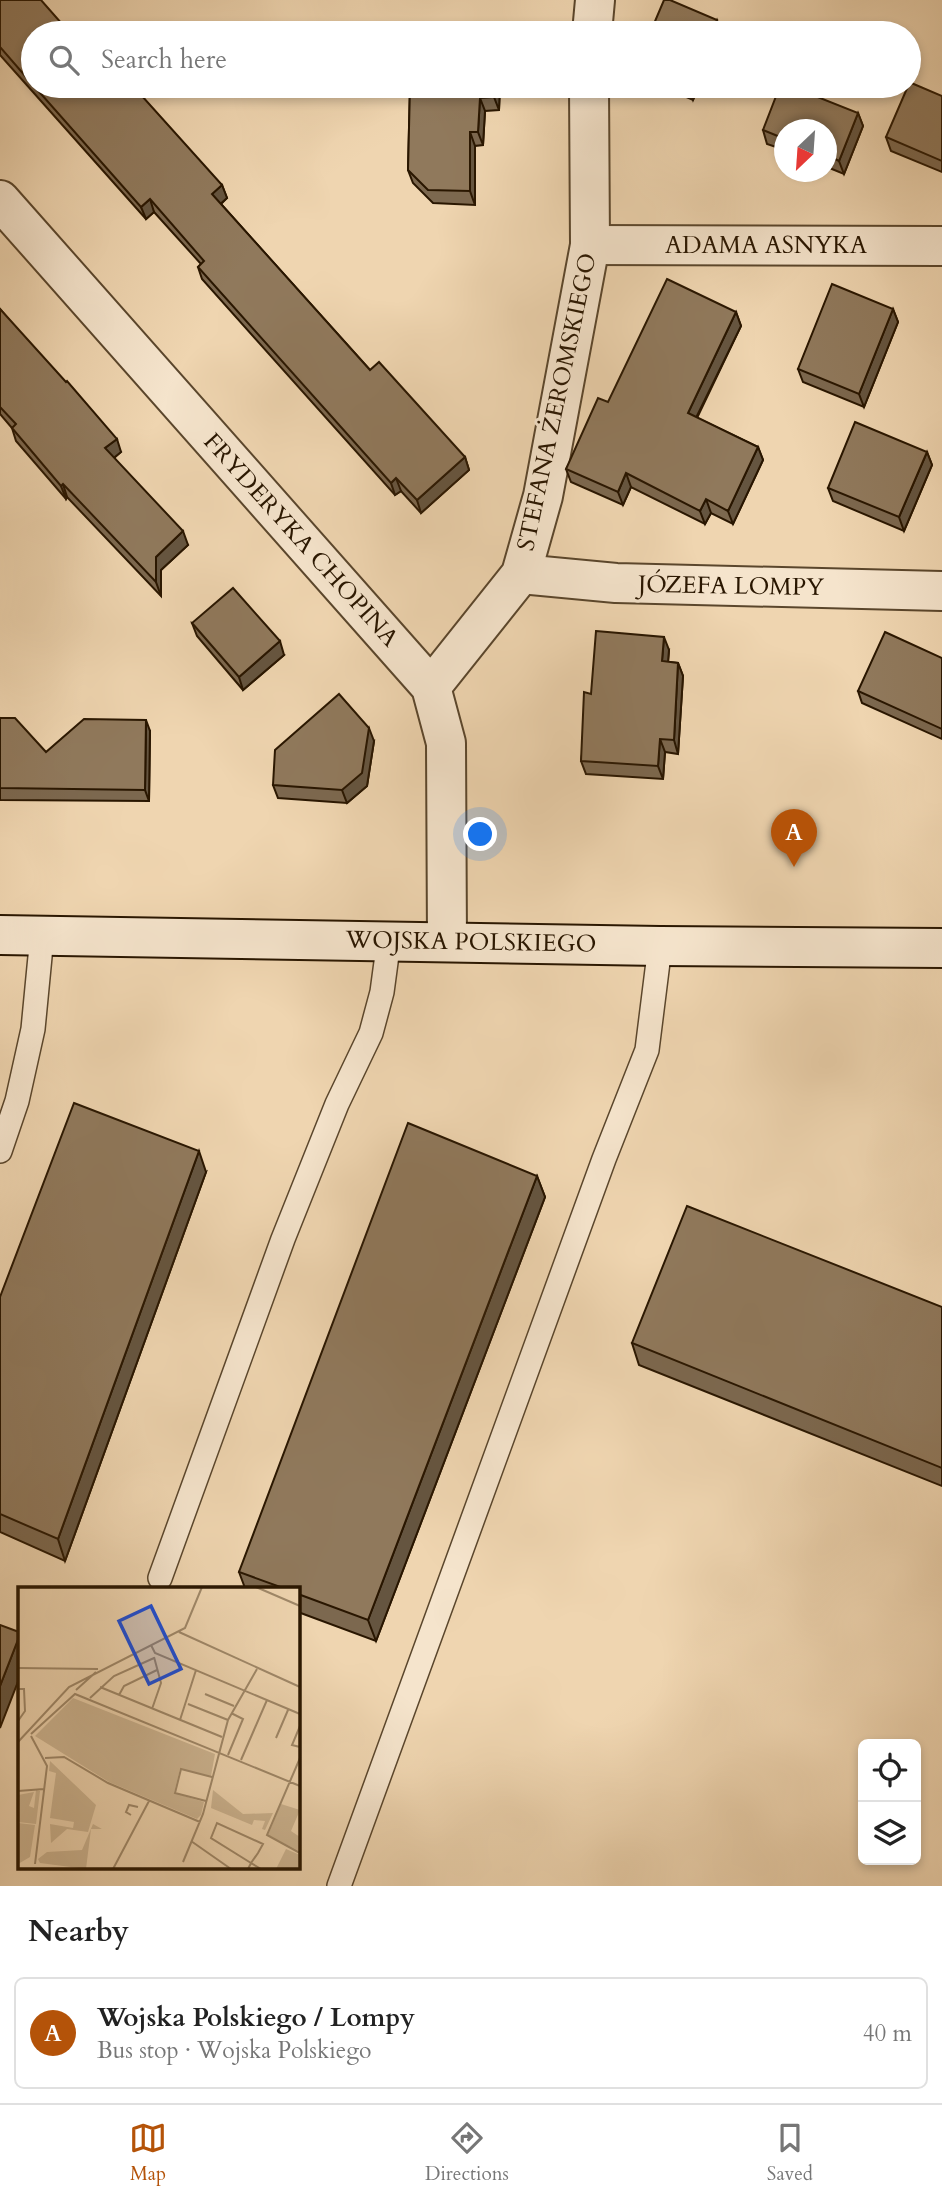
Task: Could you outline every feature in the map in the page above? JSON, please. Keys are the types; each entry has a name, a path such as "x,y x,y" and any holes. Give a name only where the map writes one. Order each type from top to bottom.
{"street":[{"path":"593,21 595,0"},
{"name":"STEFANA ŻEROMSKIEGO","path":"431,687 521,575 543,496 590,245 589,98"},
{"name":"FRYDERYKA CHOPINA","path":"0,200 431,687 446,743 447,941"},
{"name":"ADAMA ASNYKA","path":"590,245 942,246"},
{"name":"JÓZEFA LOMPY","path":"521,575 616,583 942,591"},
{"name":"WOJSKA POLSKIEGO","path":"0,935 942,948"}],"lane":[{"path":"0,1151 17,1101 33,1029 42,936"},
{"path":"160,1578 282,1238 337,1104 371,1033 382,992 389,940"},
{"path":"339,1886 646,1050 660,946"}],"building":[{"path":"0,0 41,0 59,21 21,21 21,71 0,47"},
{"path":"664,0 670,0 717,20 717,21 655,21"},
{"path":"921,87 942,96 942,161 886,137 903,98 921,98"},
{"path":"45,98 144,98 222,185 212,194 370,370 379,362 465,457 417,500 396,478 391,483 198,267 204,261 150,199 141,207"},
{"path":"410,98 480,98 478,132 470,132 470,191 428,190 408,170"},
{"path":"775,98 820,98 858,113 839,161 837,119 774,119 774,134 763,130"},
{"path":"667,279 736,312 688,413 758,447 728,511 706,499 700,511 626,473 618,492 566,469 598,398 608,402"},
{"path":"832,284 893,309 859,394 798,369"},
{"path":"0,309 117,439 105,448 183,531 156,557 156,582 63,484 61,486 12,428 16,424 0,407"},
{"path":"855,422 927,452 899,517 828,488"},
{"path":"233,588 280,641 239,677 192,623"},
{"path":"596,631 664,637 662,661 678,663 674,740 660,739 658,766 581,761 584,692 591,694"},
{"path":"885,632 942,658 942,729 858,691"},
{"path":"339,694 369,728 362,773 342,790 273,785 275,750"},
{"path":"0,718 15,718 46,752 84,719 146,720 145,790 0,788"},
{"path":"74,1103 199,1151 58,1539 0,1514 0,1297"},
{"path":"408,1123 537,1176 368,1620 299,1594 299,1587 280,1587 239,1572"},
{"path":"687,1206 942,1307 942,1468 632,1343"},
{"path":"0,1625 18,1632 18,1640 0,1686"}],"place":[{"name":"Wojska Polskiego / Lompy","path":"794,867"}]}
